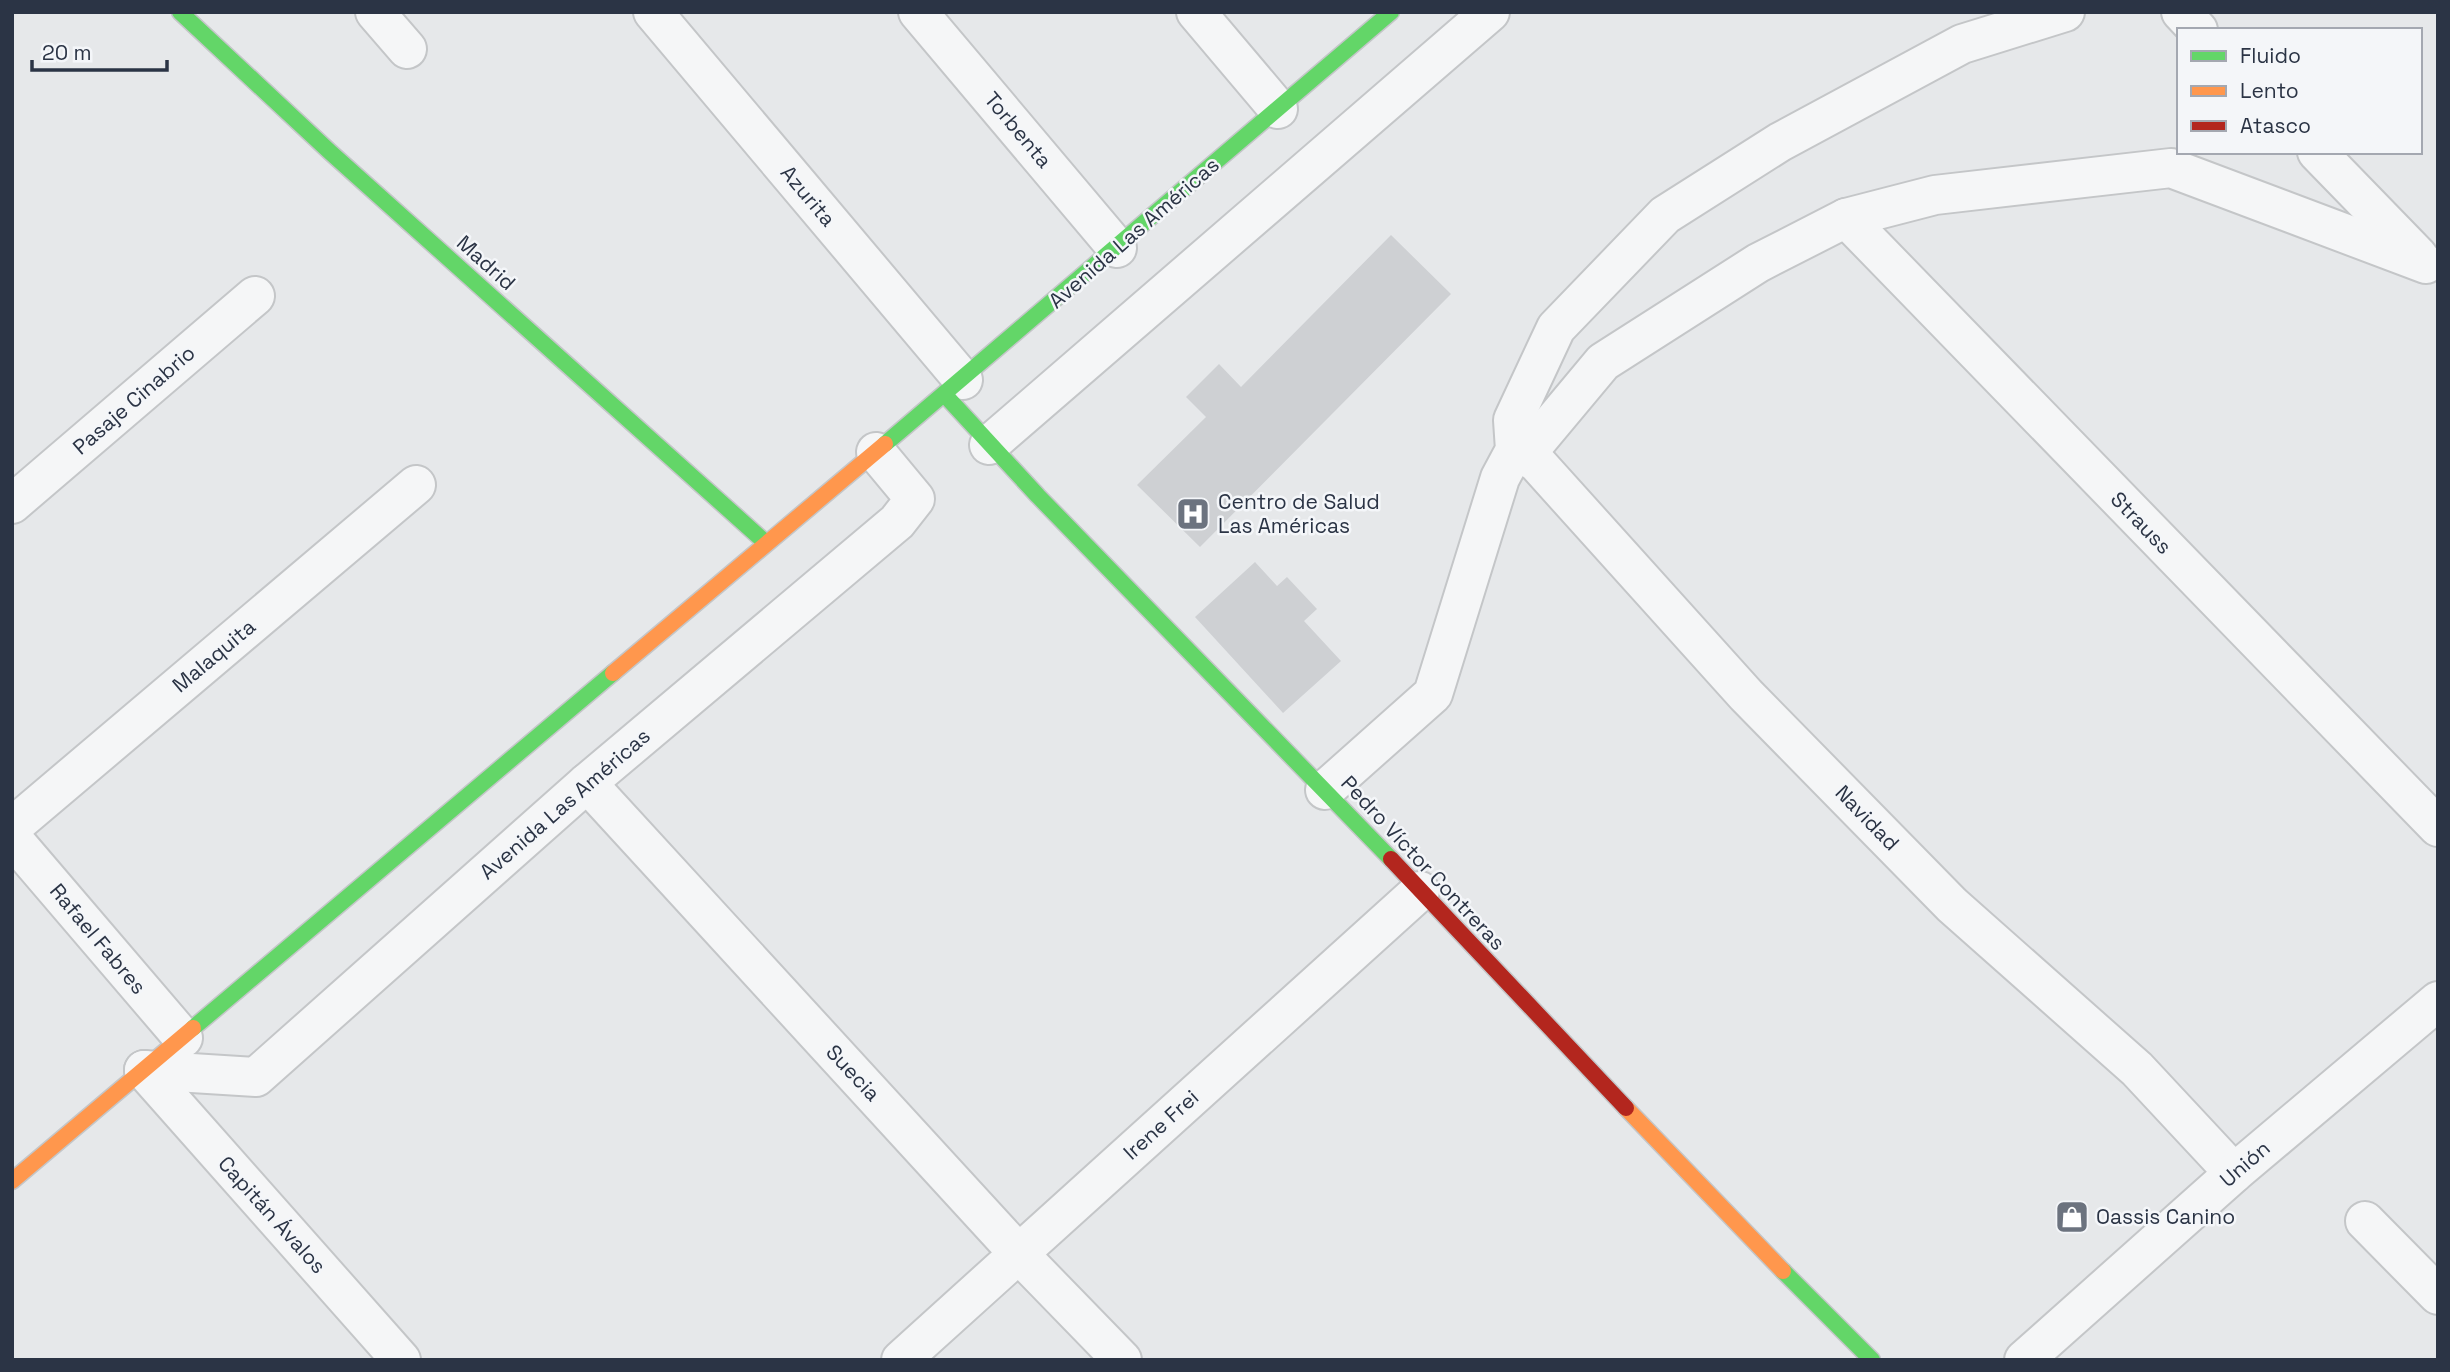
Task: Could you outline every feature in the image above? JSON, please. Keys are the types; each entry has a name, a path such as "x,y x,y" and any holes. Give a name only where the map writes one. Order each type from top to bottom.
{"street":[{"name":"Madrid","path":"180,12 330,152 766,543"},
{"path":"375,12 407,49"},
{"name":"Azurita","path":"653,12 954,388"},
{"name":"Torbenta","path":"918,12 1117,248"},
{"path":"1196,12 1278,109"},
{"name":"Avenida Las Américas","path":"12,1181 766,543 954,388 1391,12"},
{"path":"989,444 1490,12"},
{"path":"1325,790 1433,694 1500,478 1515,450 1513,420 1556,328 1665,215 1780,142 1962,44 2065,12"},
{"path":"2181,12 2196,28"},
{"path":"2319,154 2432,269"},
{"path":"1515,450 1537,441 1603,362 1758,263 1846,218 1935,195 2171,168 2432,269"},
{"name":"Strauss","path":"1846,218 2438,827"},
{"name":"Pasaje Cinabrio","path":"12,504 255,296"},
{"name":"Pedro Víctor Contreras","path":"954,388 989,444 1325,790 1777,1265 1872,1360"},
{"name":"Navidad","path":"1515,450 1536,462 1746,695 1952,905 2137,1069 2234,1172"},
{"name":"Avenida Las Américas","path":"144,1070 256,1077 587,783 897,523 915,499 876,452"},
{"name":"Malaquita","path":"12,827 416,485"},
{"name":"Suecia","path":"587,783 1019,1254 1122,1360"},
{"name":"Rafael Fabres","path":"12,838 183,1038"},
{"name":"Irene Frei","path":"901,1360 1420,891"},
{"name":"Unión","path":"2024,1360 2234,1172 2438,1000"},
{"name":"Capitán Ávalos","path":"144,1070 401,1360"},
{"path":"2365,1221 2438,1295"}],"building":[{"path":"1391,235 1451,294 1200,547 1137,485 1206,417 1186,397 1219,364 1241,387"},
{"path":"1255,562 1277,586 1287,577 1317,609 1304,621 1341,661 1283,713 1195,617"}],"traffic: fast":[{"path":"180,12 330,152 766,543"},
{"path":"885,444 1391,12"},
{"path":"945,395 1038,496 1391,859"},
{"path":"193,1028 613,673"},
{"path":"1783,1271 1872,1360"}],"traffic: slow":[{"path":"613,673 885,444"},
{"path":"12,1181 193,1028"},
{"path":"1626,1108 1783,1271"}],"traffic: jam":[{"path":"1391,859 1626,1108"}],"place":[{"name":"Centro de Salud Las Américas","path":"1193,514"},
{"name":"Oassis Canino","path":"2072,1217"}]}
